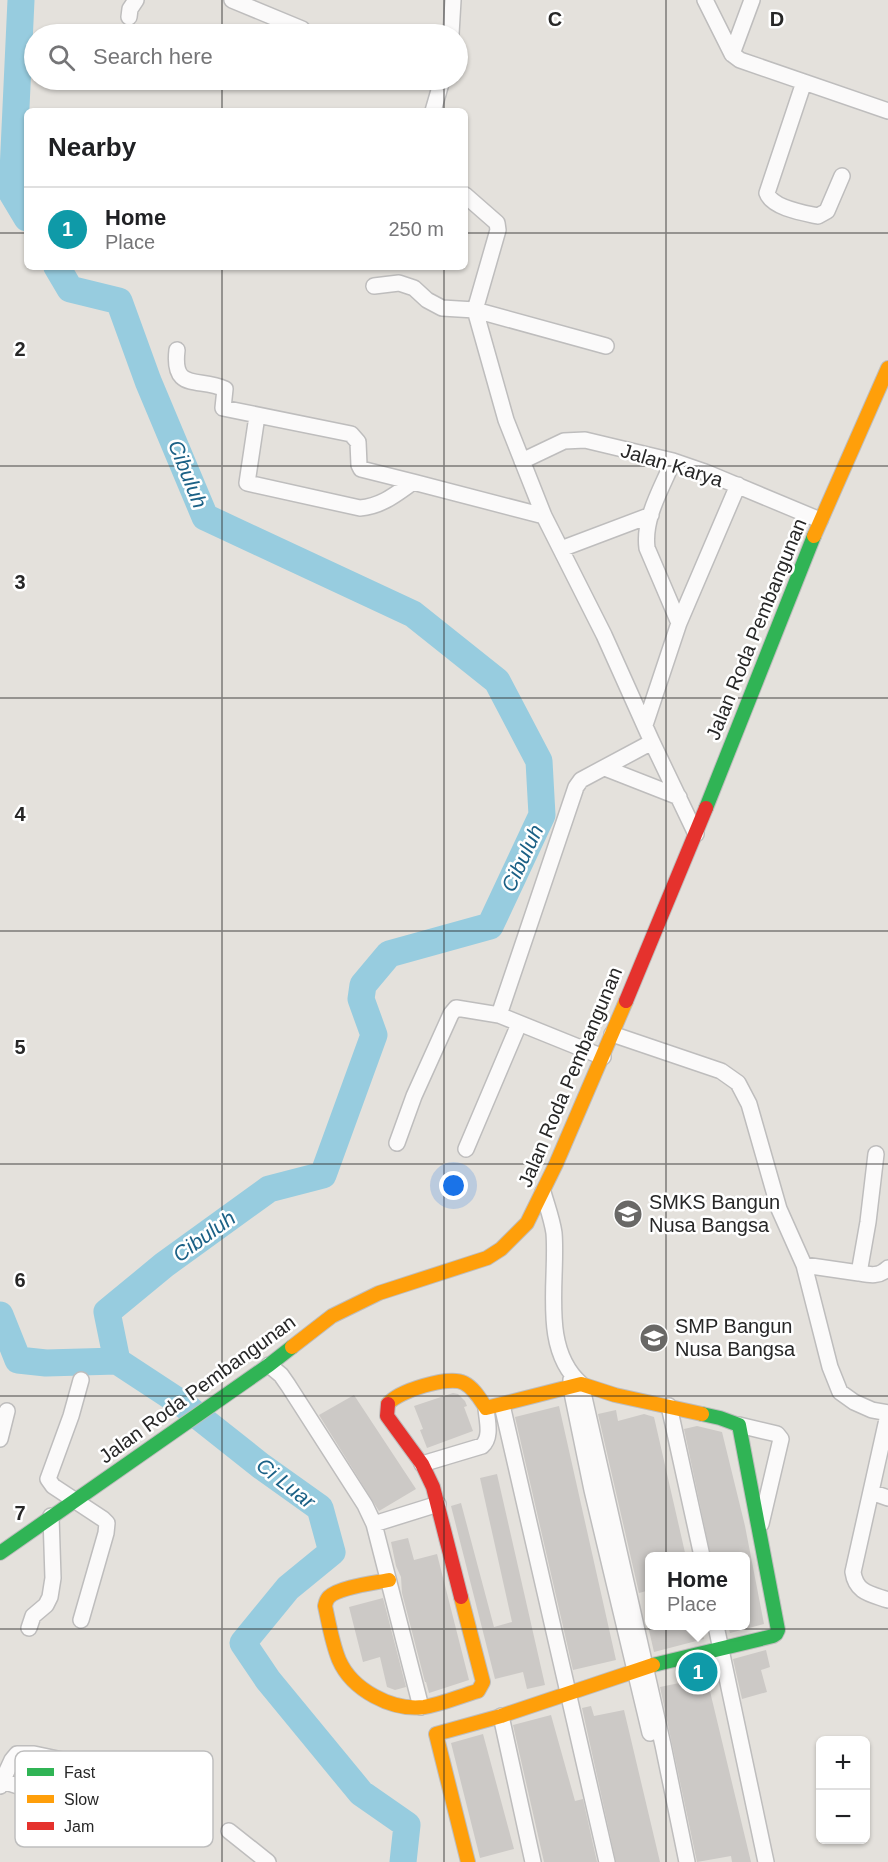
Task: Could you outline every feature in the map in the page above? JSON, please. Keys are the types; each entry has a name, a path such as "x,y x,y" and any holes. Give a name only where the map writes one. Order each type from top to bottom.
{"street":[{"path":"129,17 130,9 136,0"},
{"path":"232,0 290,24"},
{"path":"452,24 453,0"},
{"path":"705,0 732,54 746,63 888,111"},
{"path":"732,54 752,0"},
{"path":"804,82 767,193 768,197 774,203 818,216 827,211 842,176"},
{"path":"434,108 438,90"},
{"path":"468,198 497,223 498,230 475,310 506,420 544,516 604,635 696,834"},
{"path":"374,286 399,283 414,288 427,300 442,308 475,310 606,346"},
{"path":"177,350 177,370 181,376 188,381 223,387 225,391 223,408 351,434 358,442 361,469 544,516"},
{"name":"Jalan Roda Pembangunan","path":"1,1550 180,1428 269,1365 320,1325 380,1293 487,1258 501,1248 527,1222 543,1192 603,1057 696,834 820,520 888,368"},
{"path":"257,416 247,483 360,508 381,503 413,482"},
{"name":"Jalan Karya","path":"522,460 564,441 585,440 673,461 738,485 820,520"},
{"path":"673,461 651,515 645,539 646,548 680,623"},
{"path":"645,725 680,623 738,485"},
{"path":"561,549 651,515"},
{"path":"499,1015 576,786 582,780 652,742"},
{"path":"604,768 679,797"},
{"path":"397,1143 414,1096 454,1010 461,1008 499,1015 603,1057"},
{"path":"466,1149 519,1024"},
{"path":"612,1034 721,1071 738,1083 750,1104 779,1209 804,1266 830,1367 840,1392 854,1402 888,1414 853,1572 857,1587 888,1600"},
{"path":"858,1273 868,1222 876,1154"},
{"path":"543,1192 554,1235 553,1316 560,1353 574,1382 640,1669 677,1862"},
{"path":"804,1266 873,1275 884,1272 888,1268"},
{"path":"269,1365 281,1375 288,1385 365,1505 374,1524 421,1707"},
{"path":"81,1380 48,1479 53,1486 103,1519 107,1527 81,1620"},
{"path":"389,1580 330,1596 326,1606 327,1615 340,1664 348,1675 361,1687 393,1703 421,1707 478,1691 483,1682 433,1487 422,1464 387,1416 386,1410 392,1399 399,1395 452,1380 460,1380 470,1386 486,1408 488,1436 486,1442 482,1446 422,1464"},
{"path":"486,1408 574,1382 615,1395 720,1418 777,1434 781,1439 760,1529"},
{"path":"502,1405 607,1862"},
{"path":"669,1406 701,1552"},
{"path":"0,1439 7,1411"},
{"path":"468,1862 436,1734 501,1716 640,1669 776,1635 778,1632 739,1425"},
{"path":"871,1492 888,1498"},
{"path":"374,1524 438,1504"},
{"path":"29,1628 33,1616 46,1605 50,1597 53,1578 51,1516"},
{"path":"717,1630 766,1862"},
{"path":"640,1669 663,1745 687,1862"},
{"path":"501,1716 533,1862"},
{"path":"1,1782 15,1756"},
{"path":"229,1831 267,1862"}],"building":[{"path":"453,1393 458,1394 465,1401 467,1406 464,1407 473,1431 427,1448 414,1406"},
{"path":"354,1395 416,1489 379,1511 319,1415"},
{"path":"559,1406 616,1660 573,1670 515,1417"},
{"path":"616,1410 618,1421 644,1414 654,1417 685,1552 645,1552 645,1591 639,1593 598,1414"},
{"path":"697,1426 722,1432 745,1526 764,1624 750,1628 750,1552 710,1552 684,1429"},
{"path":"497,1474 545,1685 527,1689 523,1672 495,1679 451,1506 461,1503 494,1627 512,1622 480,1478"},
{"path":"408,1538 414,1560 437,1554 469,1680 429,1693 391,1542"},
{"path":"383,1598 406,1687 395,1690 387,1687 380,1657 363,1662 349,1607"},
{"path":"649,1630 702,1630 704,1639 654,1652"},
{"path":"766,1650 770,1667 761,1670 767,1692 742,1699 733,1659"},
{"path":"708,1665 712,1682 708,1683 751,1862 732,1862 731,1856 697,1862 660,1687 689,1681 686,1670"},
{"path":"591,1706 594,1716 624,1710 660,1862 616,1862 582,1708"},
{"path":"551,1715 575,1801 583,1799 597,1862 544,1862 513,1725"},
{"path":"483,1734 514,1849 480,1858 451,1743"}],"waterway":[{"name":"Cibuluh","path":"21,0 12,193 24,213"},
{"name":"Cibuluh","path":"59,270 70,289 119,301 148,381 205,517 413,614 497,681 539,761 542,815 490,926 389,954 363,985 361,999 374,1035 323,1175 269,1189 164,1265 107,1312 117,1361"},
{"name":"Ci Luar","path":"0,1315 18,1360 46,1363 117,1361 184,1405 261,1466 320,1508 332,1552 288,1588 243,1643 268,1680 361,1793 407,1825 403,1862"}],"traffic: fast":[{"path":"706,808 814,536"},
{"path":"0,1553 292,1347"},
{"path":"653,1665 773,1636 778,1630 739,1425 702,1414"}],"traffic: slow":[{"path":"814,536 888,368"},
{"path":"292,1347 332,1316 379,1293 487,1258 501,1249 527,1223 556,1164 626,1001"},
{"path":"388,1404 412,1390 447,1381 457,1381 468,1385 486,1408 581,1384 615,1395 702,1414"},
{"path":"389,1580 340,1591 329,1597 325,1606 334,1647 345,1671 363,1689 386,1702 399,1706 424,1707 478,1691 483,1682 461,1597"},
{"path":"468,1862 436,1734 501,1716 653,1665"}],"traffic: jam":[{"path":"626,1001 706,808"},
{"path":"388,1404 387,1416 422,1464 433,1487 461,1597"}],"place":[{"name":"SMKS Bangun Nusa Bangsa","path":"628,1214"},
{"name":"SMP Bangun Nusa Bangsa","path":"654,1338"},
{"name":"Home","path":"698,1672"}]}
